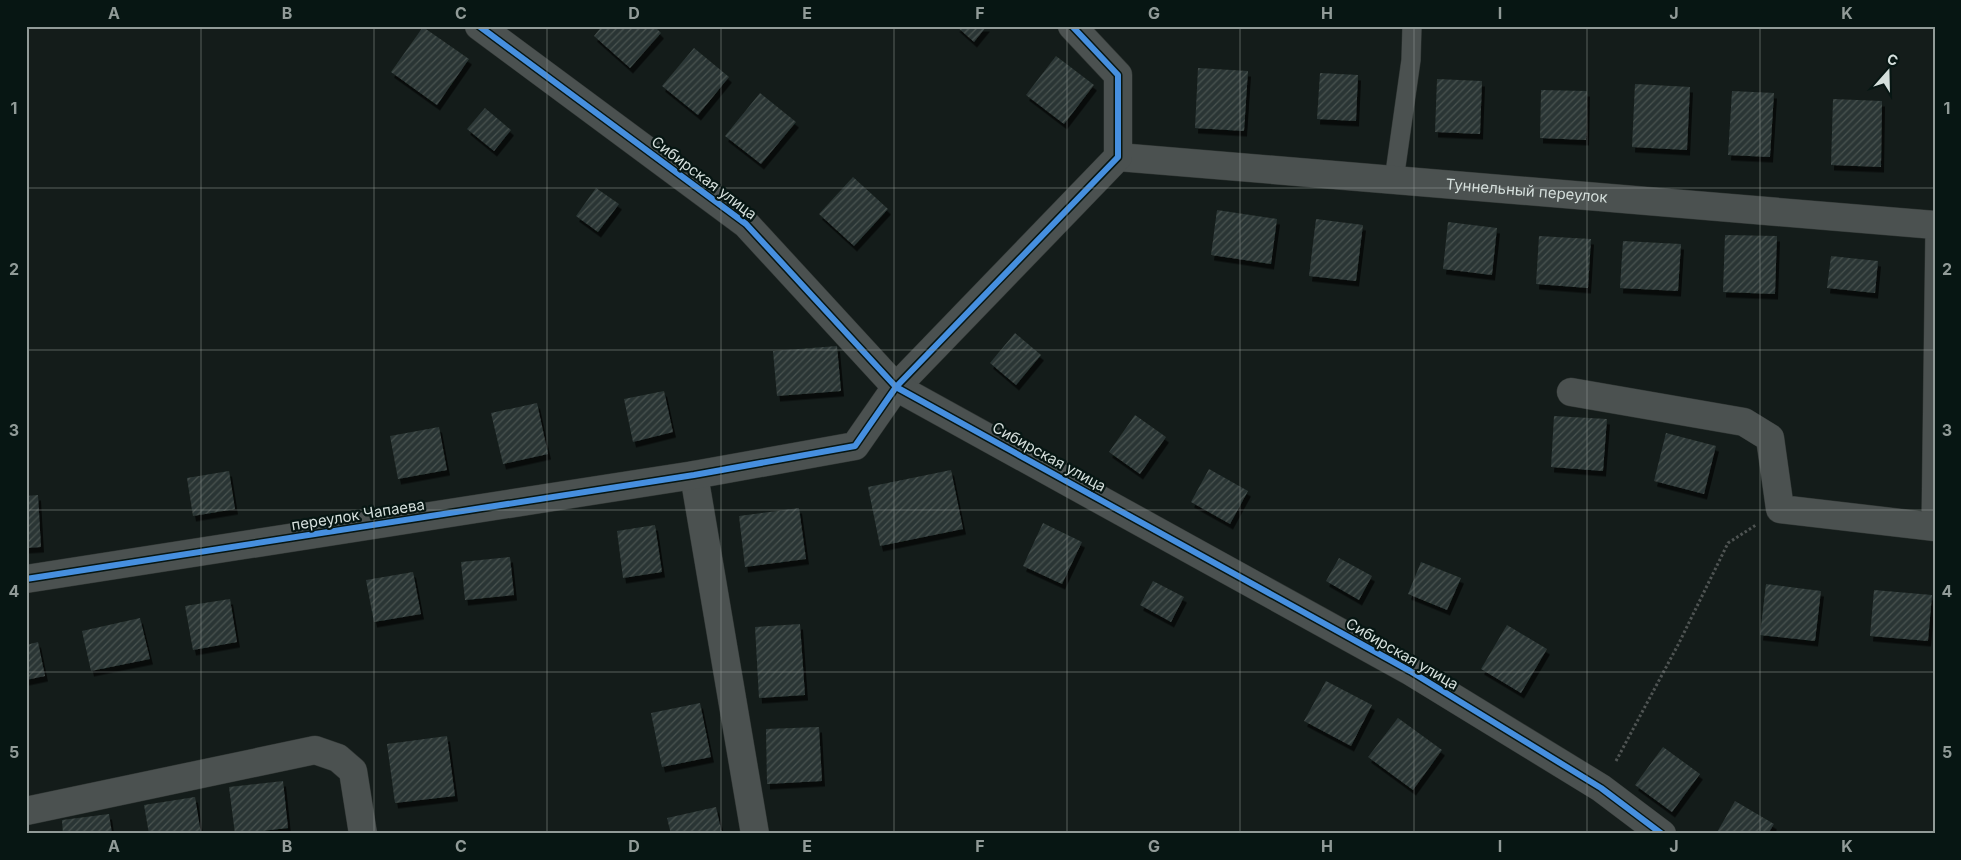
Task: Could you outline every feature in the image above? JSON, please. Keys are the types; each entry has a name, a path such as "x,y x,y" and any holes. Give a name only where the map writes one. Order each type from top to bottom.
{"street":[{"name":"Сибирская улица","path":"479,26 746,224 896,387 1410,671 1601,788 1662,834"},
{"path":"1072,26 1118,75 1118,157"},
{"name":"переулок Чапаева","path":"26,579 694,475 855,446 896,387 1118,157"},
{"name":"Туннельный переулок","path":"1118,157 1935,225"},
{"path":"1571,392 1744,422 1770,438 1780,509 1933,527"},
{"path":"694,475 755,834"},
{"path":"26,811 314,750 338,758 353,771 363,834"}],"lane":[{"path":"1394,180 1411,60 1412,26"},
{"path":"1933,527 1935,225"}],"path":[{"path":"1601,788 1679,643 1728,543 1780,509"}],"building":[{"path":"602,26 654,26 661,33 630,68 594,36"},
{"path":"956,26 987,26 974,42"},
{"path":"423,27 469,59 437,105 391,72"},
{"path":"694,48 729,77 698,115 662,86"},
{"path":"1056,56 1094,85 1064,124 1026,95"},
{"path":"1198,68 1248,71 1244,131 1195,128"},
{"path":"1320,73 1358,75 1356,121 1317,119"},
{"path":"1437,79 1482,81 1480,134 1435,132"},
{"path":"1635,84 1690,87 1687,150 1632,147"},
{"path":"1541,90 1587,91 1586,140 1540,138"},
{"path":"1732,91 1774,93 1770,157 1728,155"},
{"path":"760,93 796,122 761,164 725,136"},
{"path":"1833,99 1882,101 1881,167 1831,165"},
{"path":"485,108 511,130 494,151 467,129"},
{"path":"853,177 888,209 854,246 819,214"},
{"path":"596,188 619,204 598,232 576,216"},
{"path":"1217,210 1277,219 1271,264 1211,255"},
{"path":"1316,219 1363,225 1356,281 1309,276"},
{"path":"1448,222 1497,228 1492,275 1443,269"},
{"path":"1725,235 1777,236 1775,294 1723,292"},
{"path":"1539,236 1591,239 1588,288 1536,284"},
{"path":"1623,241 1681,244 1678,291 1620,288"},
{"path":"1831,256 1878,261 1875,293 1827,288"},
{"path":"1015,333 1041,355 1016,385 990,363"},
{"path":"837,346 841,391 777,396 773,351"},
{"path":"664,391 673,432 633,442 624,399"},
{"path":"537,403 548,454 503,464 491,413"},
{"path":"1135,415 1166,437 1140,474 1109,452"},
{"path":"1554,416 1607,419 1603,471 1551,467"},
{"path":"439,427 447,470 398,479 390,436"},
{"path":"1666,433 1716,446 1704,494 1654,481"},
{"path":"1209,469 1248,491 1230,524 1191,502"},
{"path":"951,470 963,529 880,546 868,487"},
{"path":"229,471 235,509 193,516 187,478"},
{"path":"38,495 41,547 26,548 26,496"},
{"path":"799,508 806,559 745,567 739,516"},
{"path":"1043,523 1082,542 1062,584 1023,566"},
{"path":"655,525 662,572 623,578 617,531"},
{"path":"510,557 514,595 465,600 461,562"},
{"path":"1339,558 1372,576 1359,600 1326,581"},
{"path":"1421,562 1461,578 1447,610 1408,594"},
{"path":"413,572 421,614 374,622 366,580"},
{"path":"1153,581 1184,597 1171,622 1140,605"},
{"path":"1766,584 1821,591 1815,641 1760,635"},
{"path":"1874,590 1932,595 1928,641 1870,636"},
{"path":"230,599 237,642 193,650 185,606"},
{"path":"140,618 150,659 91,671 82,631"},
{"path":"800,624 805,695 759,698 755,627"},
{"path":"1507,625 1547,649 1521,693 1481,669"},
{"path":"38,642 45,676 26,680 26,645"},
{"path":"1326,681 1372,705 1351,746 1304,721"},
{"path":"700,703 711,757 662,767 651,713"},
{"path":"1398,718 1442,750 1413,790 1368,757"},
{"path":"819,727 822,781 767,784 766,729"},
{"path":"447,736 455,796 395,803 387,744"},
{"path":"1663,747 1700,774 1672,812 1635,785"},
{"path":"283,781 288,828 235,834 229,787"},
{"path":"195,797 201,834 149,834 144,805"},
{"path":"1735,801 1774,824 1768,834 1716,834"},
{"path":"716,807 722,834 671,834 667,818"},
{"path":"109,814 112,834 63,834 62,820"}],"cycle path":[{"path":"479,26 746,224 896,387 1410,671 1601,788 1662,834"},
{"path":"26,579 694,475 855,446 896,387 1118,157 1118,75 1072,26"}]}
